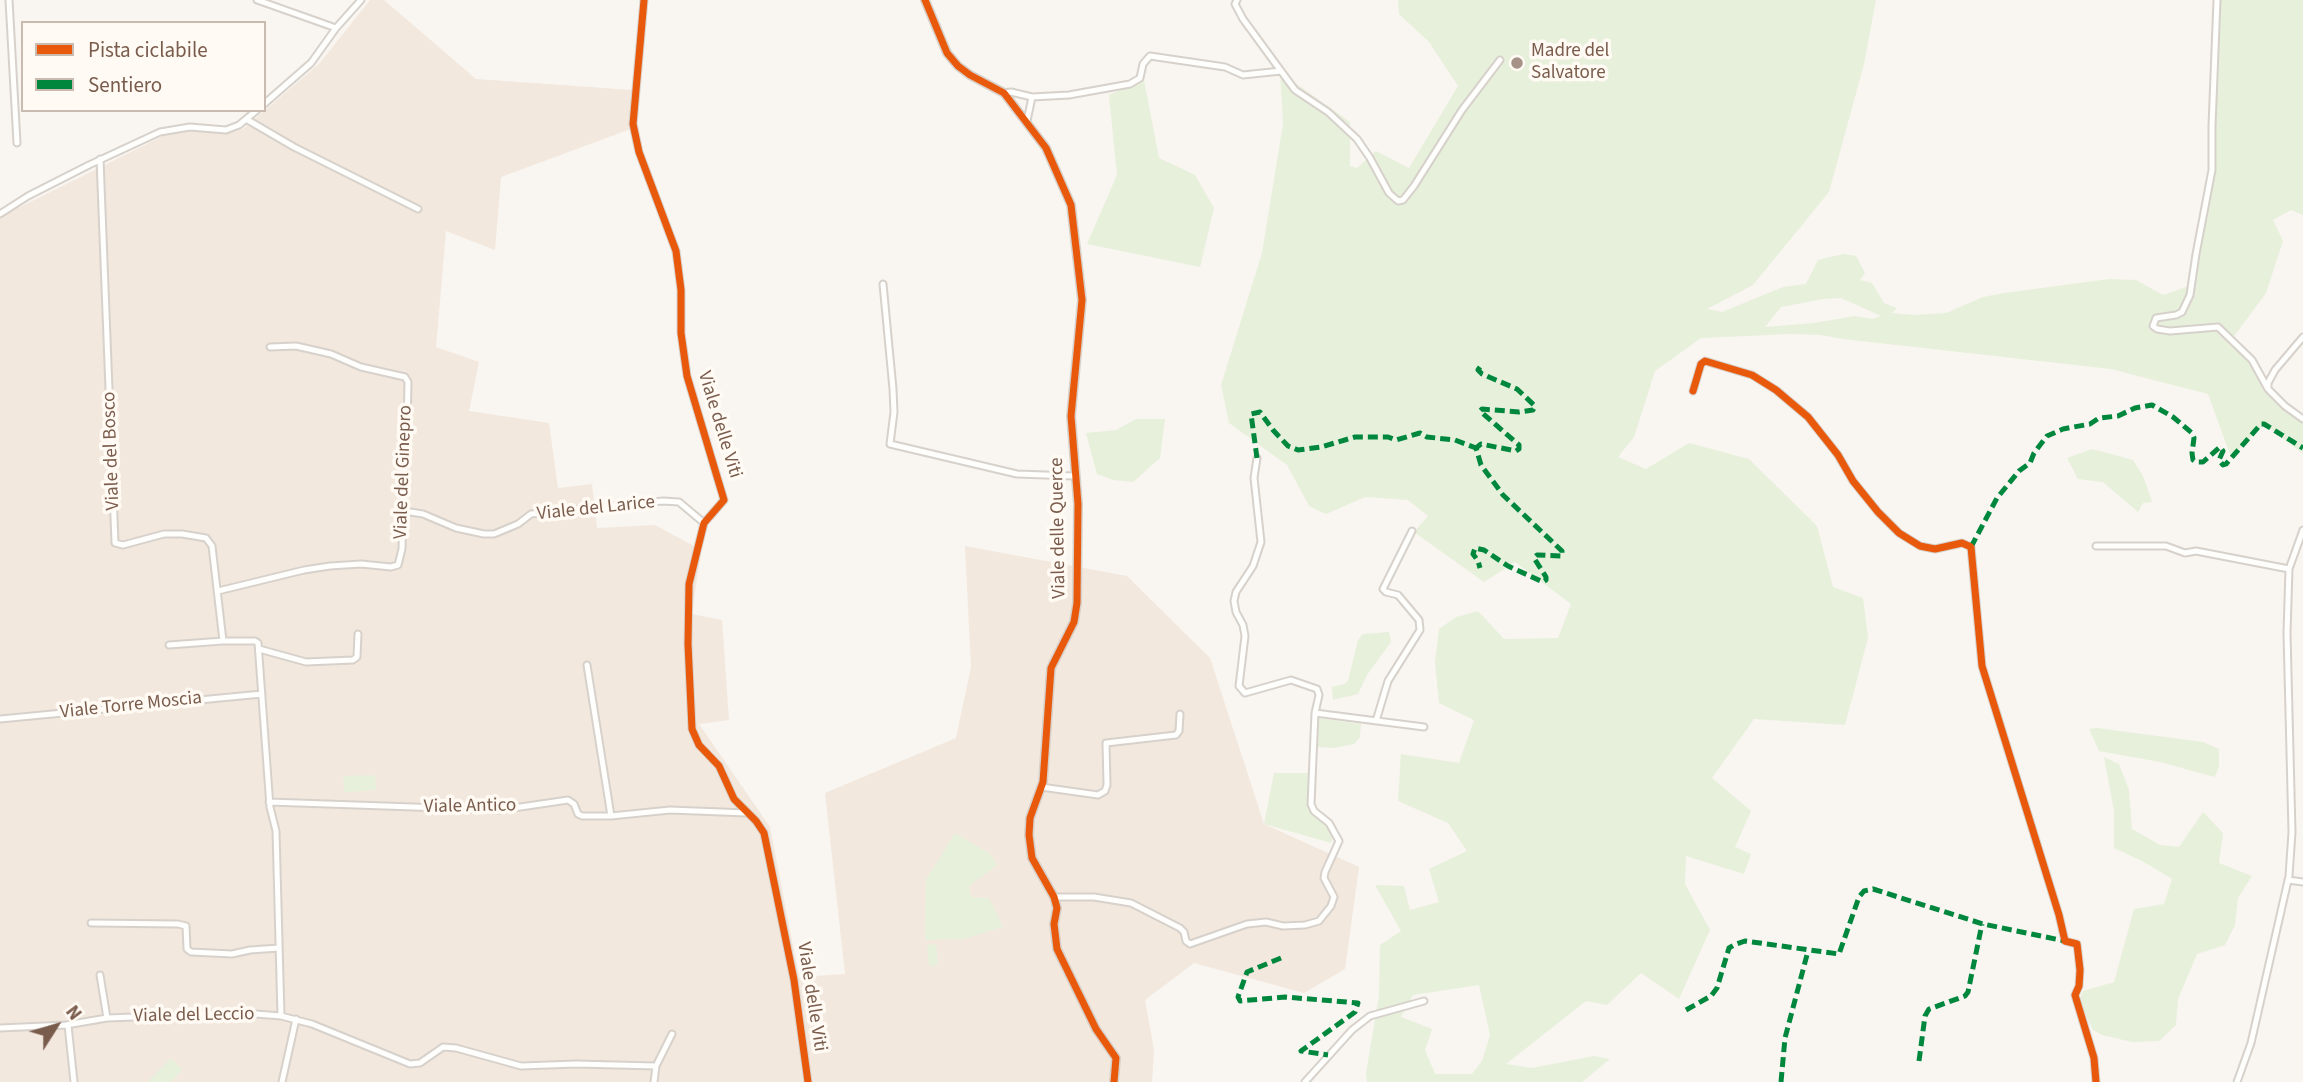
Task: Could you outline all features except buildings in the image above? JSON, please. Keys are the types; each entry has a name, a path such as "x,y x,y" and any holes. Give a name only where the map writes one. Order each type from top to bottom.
{"street":[{"path":"9,0 17,143"},
{"path":"257,0 336,28"},
{"path":"266,102 311,62 361,0"},
{"name":"Viale delle Viti","path":"644,0 633,124 639,152 676,251 681,290 681,333 687,376 724,494 722,505 705,523 689,584 688,644 692,729 699,745 719,766 734,799 764,832 794,979 808,1082"},
{"name":"Viale delle Querce","path":"925,0 947,53 970,75 1004,93 1027,121 1046,148 1071,205 1082,300 1071,415 1078,504 1077,603 1074,622 1051,668 1041,787 1030,818 1032,858 1054,897 1057,908 1054,924 1058,949 1096,1029 1116,1058 1114,1082"},
{"path":"1237,0 1235,4 1243,19 1295,90 1328,112 1357,139 1388,193 1398,201 1403,200 1414,186 1462,110 1500,60"},
{"path":"2217,0 2212,170 2190,295 2182,312 2156,318 2152,326 2170,331 2213,327 2221,329 2252,360 2268,389 2288,410 2303,419"},
{"path":"1004,93 1032,97 1080,94 1130,84 1140,78 1143,64 1150,56 1225,68 1243,75 1280,71"},
{"path":"1027,121 1032,97"},
{"path":"0,214 28,196 100,159 160,132 190,127 226,130 255,112"},
{"path":"246,119 418,209"},
{"name":"Viale del Bosco","path":"100,159 115,543 123,545 164,534 206,538 212,546 223,641"},
{"name":"Viale delle Querce","path":"883,284 893,389 894,412 890,444 1017,474 1074,476"},
{"path":"2268,389 2275,370 2303,337"},
{"name":"Viale del Ginepro","path":"218,592 304,569 361,564 391,567 398,565 402,549 408,382 405,377 361,367 331,354 296,346 270,347"},
{"path":"1693,391 1701,364 1705,361 1752,375 1808,416 1853,481 1899,533 1920,546 1935,549 1962,543 1971,547 1982,666 2065,941 2077,944 2079,986 2075,995 2094,1058 2096,1082"},
{"path":"1054,897 1086,896 1131,903 1180,928 1190,944 1247,924 1266,922 1283,926 1305,925 1319,921 1331,906 1334,897 1324,878 1339,841 1329,823 1314,811 1311,804 1315,713 1320,695 1317,689 1291,680 1245,693 1239,686 1245,636 1234,600 1259,554 1261,542 1254,478 1257,457"},
{"name":"Viale del Larice","path":"404,511 423,514 456,528 494,534 518,524 531,514 663,501 679,502 705,523"},
{"path":"2237,1082 2251,1042 2288,880 2292,832 2287,633 2289,569 2303,530"},
{"path":"1376,721 1388,681 1420,629 1419,621 1398,595 1383,589 1412,531"},
{"path":"2095,546 2166,546 2185,553 2196,551 2289,569"},
{"path":"259,649 306,662 353,660 357,657 358,634"},
{"path":"169,645 223,641 258,643 270,802 276,831 281,1016"},
{"path":"587,665 611,816"},
{"name":"Viale Torre Moscia","path":"0,719 262,694"},
{"path":"1315,713 1424,727"},
{"path":"1041,787 1098,795 1105,791 1107,785 1106,743 1176,736 1180,731 1180,714"},
{"name":"Viale Antico","path":"270,802 500,810 568,800 582,816 670,810 747,813"},
{"path":"2288,880 2303,881"},
{"path":"91,923 178,923 186,926 187,949 191,952 232,954 279,948"},
{"name":"Viale del Leccio","path":"100,975 107,1018"},
{"path":"1305,1082 1352,1030 1370,1016 1424,1001"},
{"name":"Viale del Leccio","path":"0,1028 68,1025 107,1018 243,1013 296,1019 410,1064 420,1063 443,1047 456,1048 521,1066 656,1066"},
{"path":"282,1082 296,1019"},
{"path":"68,1025 75,1082"},
{"path":"654,1082 656,1066 672,1034"}],"shaded area":[{"path":"370,0 384,0 476,79 632,90 636,127 501,177 495,250 446,231 436,347 479,362 469,411 549,423 558,488 592,484 597,528 655,525 701,550 692,614 722,620 729,720 699,724 770,827 799,977 845,974 825,793 956,738 971,667 965,546 1127,576 1210,658 1264,824 1359,867 1345,969 1304,993 1194,963 1145,1000 1154,1050 1152,1082 0,1082 0,217 167,134 193,131 227,133 243,129 319,64"}],"green space":[{"path":"1398,0 1876,0 1864,64 1829,192 1753,285 1707,309 1722,312 1783,287 1806,284 1818,260 1843,254 1856,256 1865,273 1860,280 1872,283 1884,303 1897,308 1892,313 1914,315 1946,313 1983,297 2004,293 2109,279 2136,280 2163,295 2192,285 2215,171 2219,0 2303,0 2303,215 2291,210 2273,220 2283,241 2266,293 2232,339 2252,359 2267,385 2287,408 2303,419 2303,454 2264,424 2231,457 2208,394 2111,369 1821,335 1790,334 1701,338 1655,371 1634,437 1618,457 1646,469 1689,443 1749,459 1817,526 1833,587 1863,598 1868,638 1845,725 1754,719 1712,778 1751,811 1735,847 1751,854 1744,874 1686,856 1685,884 1710,930 1679,999 1641,973 1607,1005 1586,1001 1506,1064 1532,1068 1594,1056 1610,1059 1582,1082 1367,1082 1366,1073 1379,996 1380,945 1401,931 1375,885 1404,886 1410,910 1439,902 1429,869 1467,851 1448,823 1398,801 1401,754 1459,763 1474,720 1439,703 1435,662 1439,629 1456,617 1478,611 1504,639 1558,638 1571,604 1515,562 1484,582 1414,532 1428,516 1408,500 1365,497 1326,514 1309,506 1287,465 1229,423 1221,385 1262,253 1283,124 1280,72 1350,122 1350,166 1357,168 1376,151 1409,168 1458,86 1429,42 1399,14","holes":["1841,298 1881,316 1872,319 1855,316 1765,327 1781,307","1479,985 1490,1035 1482,1061 1472,1074 1435,1074 1425,1050 1432,1029 1401,1017 1413,995"]},
{"path":"1144,80 1159,158 1195,175 1214,208 1200,267 1087,244 1117,175 1109,95"},
{"path":"1136,419 1165,419 1160,458 1133,482 1113,480 1097,474 1086,433 1116,430"},
{"path":"2092,449 2133,460 2143,476 2152,502 2143,503 2138,512 2103,482 2078,479 2067,458"},
{"path":"1389,632 1391,642 1367,675 1358,694 1333,700 1332,687 1348,681 1358,640 1363,634"},
{"path":"1317,718 1361,724 1360,737 1354,744 1334,748 1317,747"},
{"path":"2089,729 2203,742 2219,749 2219,766 2215,777 2160,762 2099,751"},
{"path":"2104,757 2119,764 2129,790 2132,829 2160,845 2179,847 2203,812 2223,833 2219,863 2252,876 2238,898 2235,925 2225,945 2197,954 2178,999 2176,1025 2159,1041 2132,1042 2102,1035 2093,1030 2079,1002 2083,991 2114,982 2134,909 2164,904 2172,879 2114,848 2114,811"},
{"path":"1274,773 1308,773 1311,812 1327,826 1333,838 1331,843 1264,824"},
{"path":"375,775 376,790 344,792 343,776"},
{"path":"955,833 990,854 997,865 969,886 971,897 989,898 1003,927 963,939 925,940 926,880"},
{"path":"936,944 938,965 929,966 927,945"},
{"path":"171,1058 182,1070 170,1082 148,1082"}],"marked path":[{"path":"1480,367 1478,370 1482,374 1517,389 1535,406 1533,410 1519,412 1480,411 1519,445 1516,451 1481,444 1476,448 1481,465 1503,495 1562,551 1562,556 1537,555 1534,558 1546,577 1543,582 1508,566 1484,550 1475,548 1473,554 1480,568"},
{"path":"1971,547 1997,498 2019,471 2030,463 2047,436 2063,429 2090,424 2099,418 2118,416 2135,408 2152,405 2173,417 2192,433 2192,453 2196,462 2203,462 2220,447 2223,451 2219,460 2223,465 2226,464 2261,424 2303,448"},
{"path":"1257,458 1251,414 1260,412 1288,446 1298,450 1321,447 1355,437 1388,437 1396,440 1420,433 1427,437 1455,440 1476,448"},
{"path":"1686,1010 1711,996 1717,988 1729,948 1734,945 1745,941 1839,954 1859,897 1864,891 1873,889 1983,924 2065,941"},
{"path":"1919,1061 1925,1016 1929,1009 1965,996 1968,992 1982,924"},
{"path":"1781,1082 1785,1038 1808,951"},
{"path":"1281,958 1247,972 1238,997 1240,1001 1285,997 1358,1003 1355,1012 1301,1051 1328,1055"}],"cycle path":[{"path":"644,0 633,124 639,152 676,251 681,290 681,333 687,376 724,500 704,523 689,584 688,644 692,729 699,745 719,766 734,799 764,833 794,980 808,1082"},
{"path":"925,0 947,53 970,75 1004,93 1046,148 1071,205 1082,300 1071,416 1078,504 1077,603 1074,622 1051,668 1043,782 1030,818 1029,835 1032,858 1054,897 1057,908 1054,924 1057,949 1096,1029 1116,1058 1114,1082"},
{"path":"1693,391 1701,364 1705,361 1752,375 1776,390 1808,417 1838,455 1853,481 1899,533 1920,546 1935,549 1962,543 1971,547 1982,666 2065,941 2077,944 2080,970 2079,986 2075,995 2094,1058 2096,1082"}],"place":[{"name":"Madre del Salvatore","path":"1517,63"}]}
